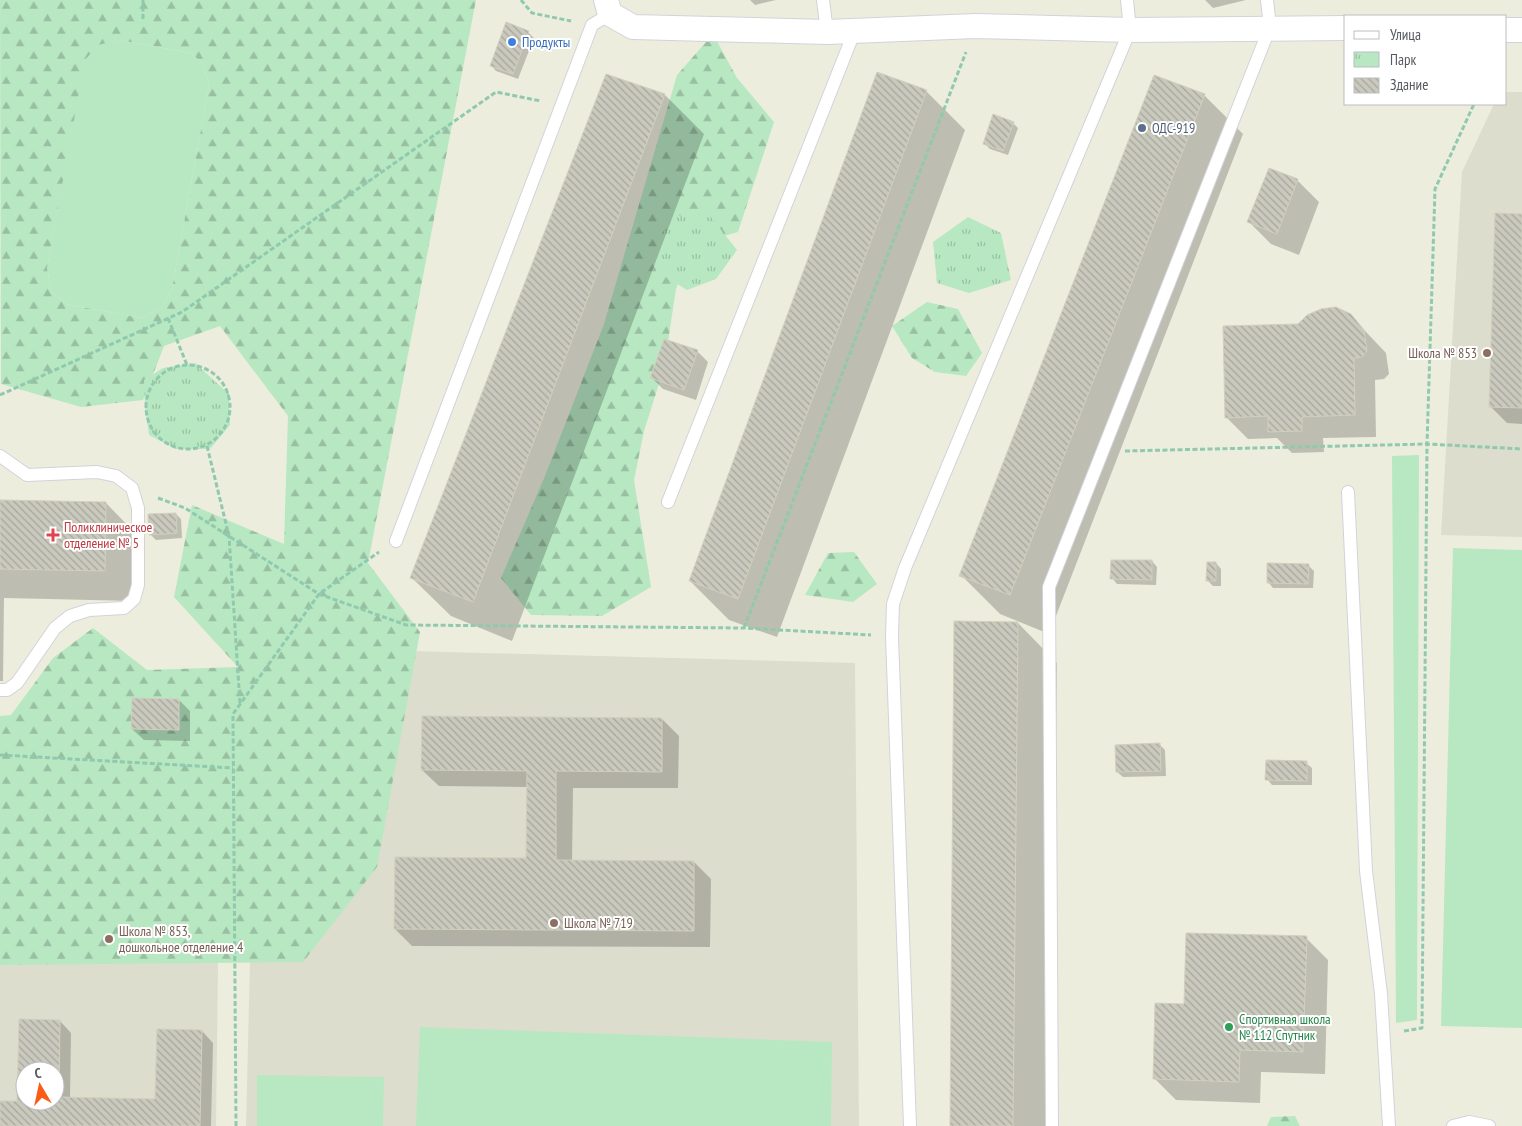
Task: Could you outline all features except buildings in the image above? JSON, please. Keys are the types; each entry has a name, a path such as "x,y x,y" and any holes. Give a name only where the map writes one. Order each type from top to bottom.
{"street":[{"path":"602,13 633,27 827,32 976,26 1130,30 1344,28"},
{"path":"1507,30 1522,30"}],"lane":[{"path":"823,0 827,32"},
{"path":"910,1126 892,637 893,604 905,568 1130,30 1127,0"},
{"path":"1052,1126 1049,587 1270,28 1267,0"},
{"path":"396,541 561,105 602,13"},
{"path":"668,502 855,30"},
{"path":"0,456 27,475 97,472 116,476 132,488 138,508 138,585 134,599 124,608 89,610 70,616 55,628 18,683 7,690 0,690"},
{"path":"1348,492 1366,871 1381,994 1389,1126"},
{"path":"1454,1126 1469,1122 1489,1126"}],"path":[{"path":"143,0 143,19"},
{"path":"521,0 532,13 602,13"},
{"path":"744,628 976,26"},
{"path":"0,395 182,312 496,92 561,105"},
{"path":"1384,1034 1422,1028 1427,444 1435,189 1474,105"},
{"path":"168,318 187,365"},
{"path":"187,365 204,368 216,375 225,386 230,399 230,413 226,426 218,437 207,446 179,449 167,444 156,435 149,423 146,409 147,395 154,382 164,372 177,366 187,365"},
{"path":"1102,451 1427,444 1522,449"},
{"path":"207,446 229,536 240,704"},
{"path":"132,488 185,508 319,594 406,625 744,628 892,637"},
{"path":"236,1126 233,714 319,594 396,541"},
{"path":"0,755 233,768"}],"shaded area":[{"name":"Школа № 853","path":"1507,92 1522,92 1522,537 1441,535 1462,172 1494,105 1507,105"},
{"name":"Школа № 719","path":"374,650 855,663 859,1126 246,1126 256,719"},
{"name":"Школа № 853, дошкольное отделение 4","path":"0,791 220,807 216,1126 0,1126"}],"green space":[{"path":"0,0 476,0 368,563 420,632 377,867 303,962 0,965 0,716 11,715 53,658 93,628 147,670 238,667 174,597 192,505 284,544 288,416 220,326 164,346 143,400 81,407 1,384","holes":["119,40 191,53 203,64 209,85 172,289 161,309 141,318 66,304 51,291 47,268 85,60 98,45"]},
{"path":"713,34 737,78 774,122 738,232 692,245 676,289 664,368 644,431 634,480 651,587 602,616 531,615 501,578 545,476 604,324 677,75"},
{"path":"119,40 191,53 203,64 209,85 172,289 161,309 141,318 66,304 51,291 47,268 84,60 98,44"},
{"path":"707,212 737,250 716,279 687,290 656,271 667,217"},
{"path":"968,217 1001,233 1011,280 969,293 937,283 933,242"},
{"path":"927,302 958,309 982,353 966,376 935,372 912,358 892,326"},
{"path":"195,363 229,394 230,425 210,449 176,449 149,435 144,380 163,368"},
{"path":"1419,455 1417,1020 1396,1023 1392,456"},
{"path":"1453,548 1522,550 1522,1028 1441,1026"},
{"path":"854,552 877,584 853,602 805,595 828,553"},
{"path":"420,1027 832,1042 831,1126 416,1126"},
{"path":"257,1075 384,1077 383,1126 257,1126"},
{"path":"1295,1116 1300,1126 1267,1126 1271,1117"}],"place":[{"name":"Продукты","path":"512,42"},
{"name":"ОДС-919","path":"1142,128"},
{"name":"Школа № 853","path":"1487,353"},
{"name":"Поликлиническое отделение № 5","path":"53,535"},
{"name":"Школа № 719","path":"554,923"},
{"name":"Школа № 853, дошкольное отделение 4","path":"109,939"},
{"name":"Спортивная школа № 112 Спутник","path":"1229,1027"}]}
